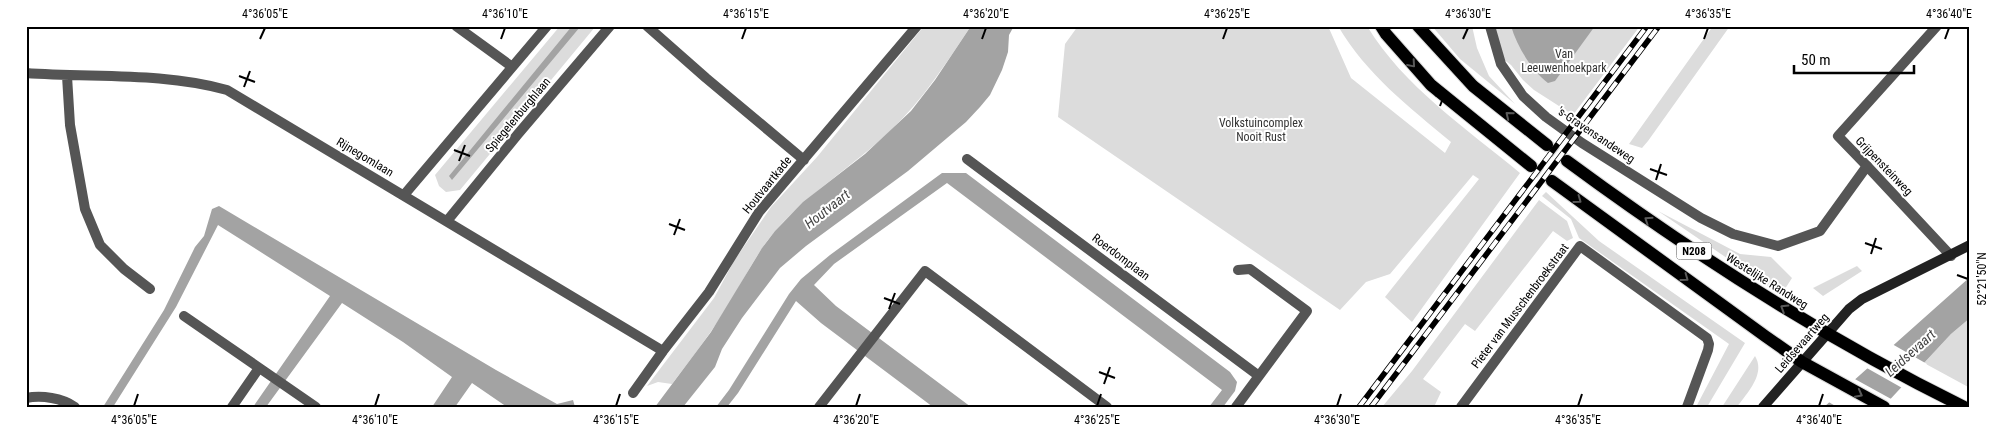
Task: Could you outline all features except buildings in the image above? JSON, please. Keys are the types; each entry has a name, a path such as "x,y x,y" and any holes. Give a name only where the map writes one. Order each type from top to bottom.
{"main road":[{"path":"1382,26 1386,34 1431,85 1532,166"},
{"path":"1418,26 1473,86 1547,145"},
{"name":"Westelijke Randweg","path":"1567,161 1719,268 1826,334 1964,407"},
{"name":"N208","path":"1552,181 1749,326 1802,362 1884,407"},
{"path":"1951,256 1970,245"},
{"name":"Leidsevaartweg","path":"1763,407 1826,334 1862,299 1951,256"}],"street":[{"path":"456,26 511,66"},
{"path":"404,195 511,66 547,26"},
{"name":"Spiegelenburghlaan","path":"447,221 610,26"},
{"path":"647,26 804,160"},
{"name":"Houtvaartkade","path":"633,393 709,292 759,212 917,26"},
{"name":"'s-Gravensandeweg","path":"1490,26 1501,64 1523,96 1546,117 1582,143 1701,218 1733,234 1778,246 1820,231 1867,166"},
{"name":"Grijpensteinweg","path":"1937,26 1838,136 1951,256"},
{"name":"Rijnegomlaan","path":"26,73 166,78 228,90 663,351"},
{"path":"68,76 70,125 84,209 100,245 124,269 150,289"},
{"name":"Roerdomplaan","path":"968,158 1259,376"},
{"name":"Pieter van Musschenbroekstraat","path":"1461,407 1580,246 1707,338 1708,350 1687,407"},
{"path":"1236,407 1307,311 1250,268 1238,270"},
{"path":"819,407 925,272 1107,407"},
{"path":"184,316 316,407"},
{"path":"232,407 259,368"},
{"path":"26,398 36,396 51,398 75,407"}],"green space":[{"path":"560,26 595,27 460,190 446,192 439,186 435,175"},
{"path":"924,26 971,26 934,81 902,119 876,144 803,203 768,239 712,329 672,384 658,382 647,386 714,298 734,261 771,207 817,157"},
{"name":"Volkstuincomplex Nooit Rust","path":"1078,26 1328,26 1351,78 1445,153 1451,142 1404,103 1375,75 1338,26 1367,26 1382,48 1417,87 1437,106 1520,173 1412,322 1385,297 1479,179 1473,175 1390,274 1366,282 1340,310 1058,117 1065,44"},
{"path":"1432,26 1472,26 1477,48 1489,76 1515,104 1460,59"},
{"name":"Van Leeuwenhoekpark","path":"1483,26 1640,26 1573,115 1534,90 1523,80 1511,65 1503,59 1490,32"},
{"path":"1713,26 1730,26 1648,141 1642,148 1629,144"},
{"path":"1546,192 1599,241 1745,343 1707,407 1696,407 1729,344 1579,238 1571,219 1542,196"},
{"path":"1539,200 1567,221 1573,238 1567,241 1553,231 1475,331 1465,324 1423,379 1441,392 1434,407 1382,407 1412,371"},
{"path":"1658,211 1740,254 1771,257 1792,278 1781,295"},
{"path":"1857,266 1862,271 1823,296 1813,288"},
{"path":"1970,318 1970,388 1924,363 1951,334"},
{"path":"1755,356 1758,370 1754,383 1737,407 1722,407"}],"water":[{"path":"572,26 580,27 452,180 449,176"},
{"name":"Houtvaart","path":"971,26 1014,26 1009,35 1008,52 1002,70 990,95 966,122 908,171 806,246 780,268 742,318 722,349 715,367 683,407 655,407 711,332 762,248 775,231 803,202 865,154 911,111 935,80"},
{"path":"1511,26 1595,26 1555,81 1548,83 1525,57"},
{"path":"942,173 966,173 1230,372 1237,382 1235,391 1223,407 1209,407 1222,390 947,183 834,264 814,285 836,306 971,407 933,407 821,323 796,301 738,393 727,407 716,407 729,390 789,294 801,279 830,255"},
{"path":"219,206 496,370 557,404 573,400 575,407 507,407 472,383 455,407 432,407 452,377 403,342 342,303 266,407 253,407 330,296 218,225 176,307 113,407 103,407 164,310 195,247 204,236 212,209"},
{"name":"Leidsevaart","path":"1970,277 1970,318 1951,334 1883,407 1824,407"}],"pier":[{"path":"1892,344 1927,364 1904,389 1865,367"},
{"path":"1853,378 1893,400 1887,407 1837,407 1827,401"}],"tunnel":[{"path":"1547,145 1567,161"},
{"path":"1531,166 1552,181"}],"railway":[{"path":"1359,407 1647,26"},
{"path":"1371,407 1659,26"}]}
